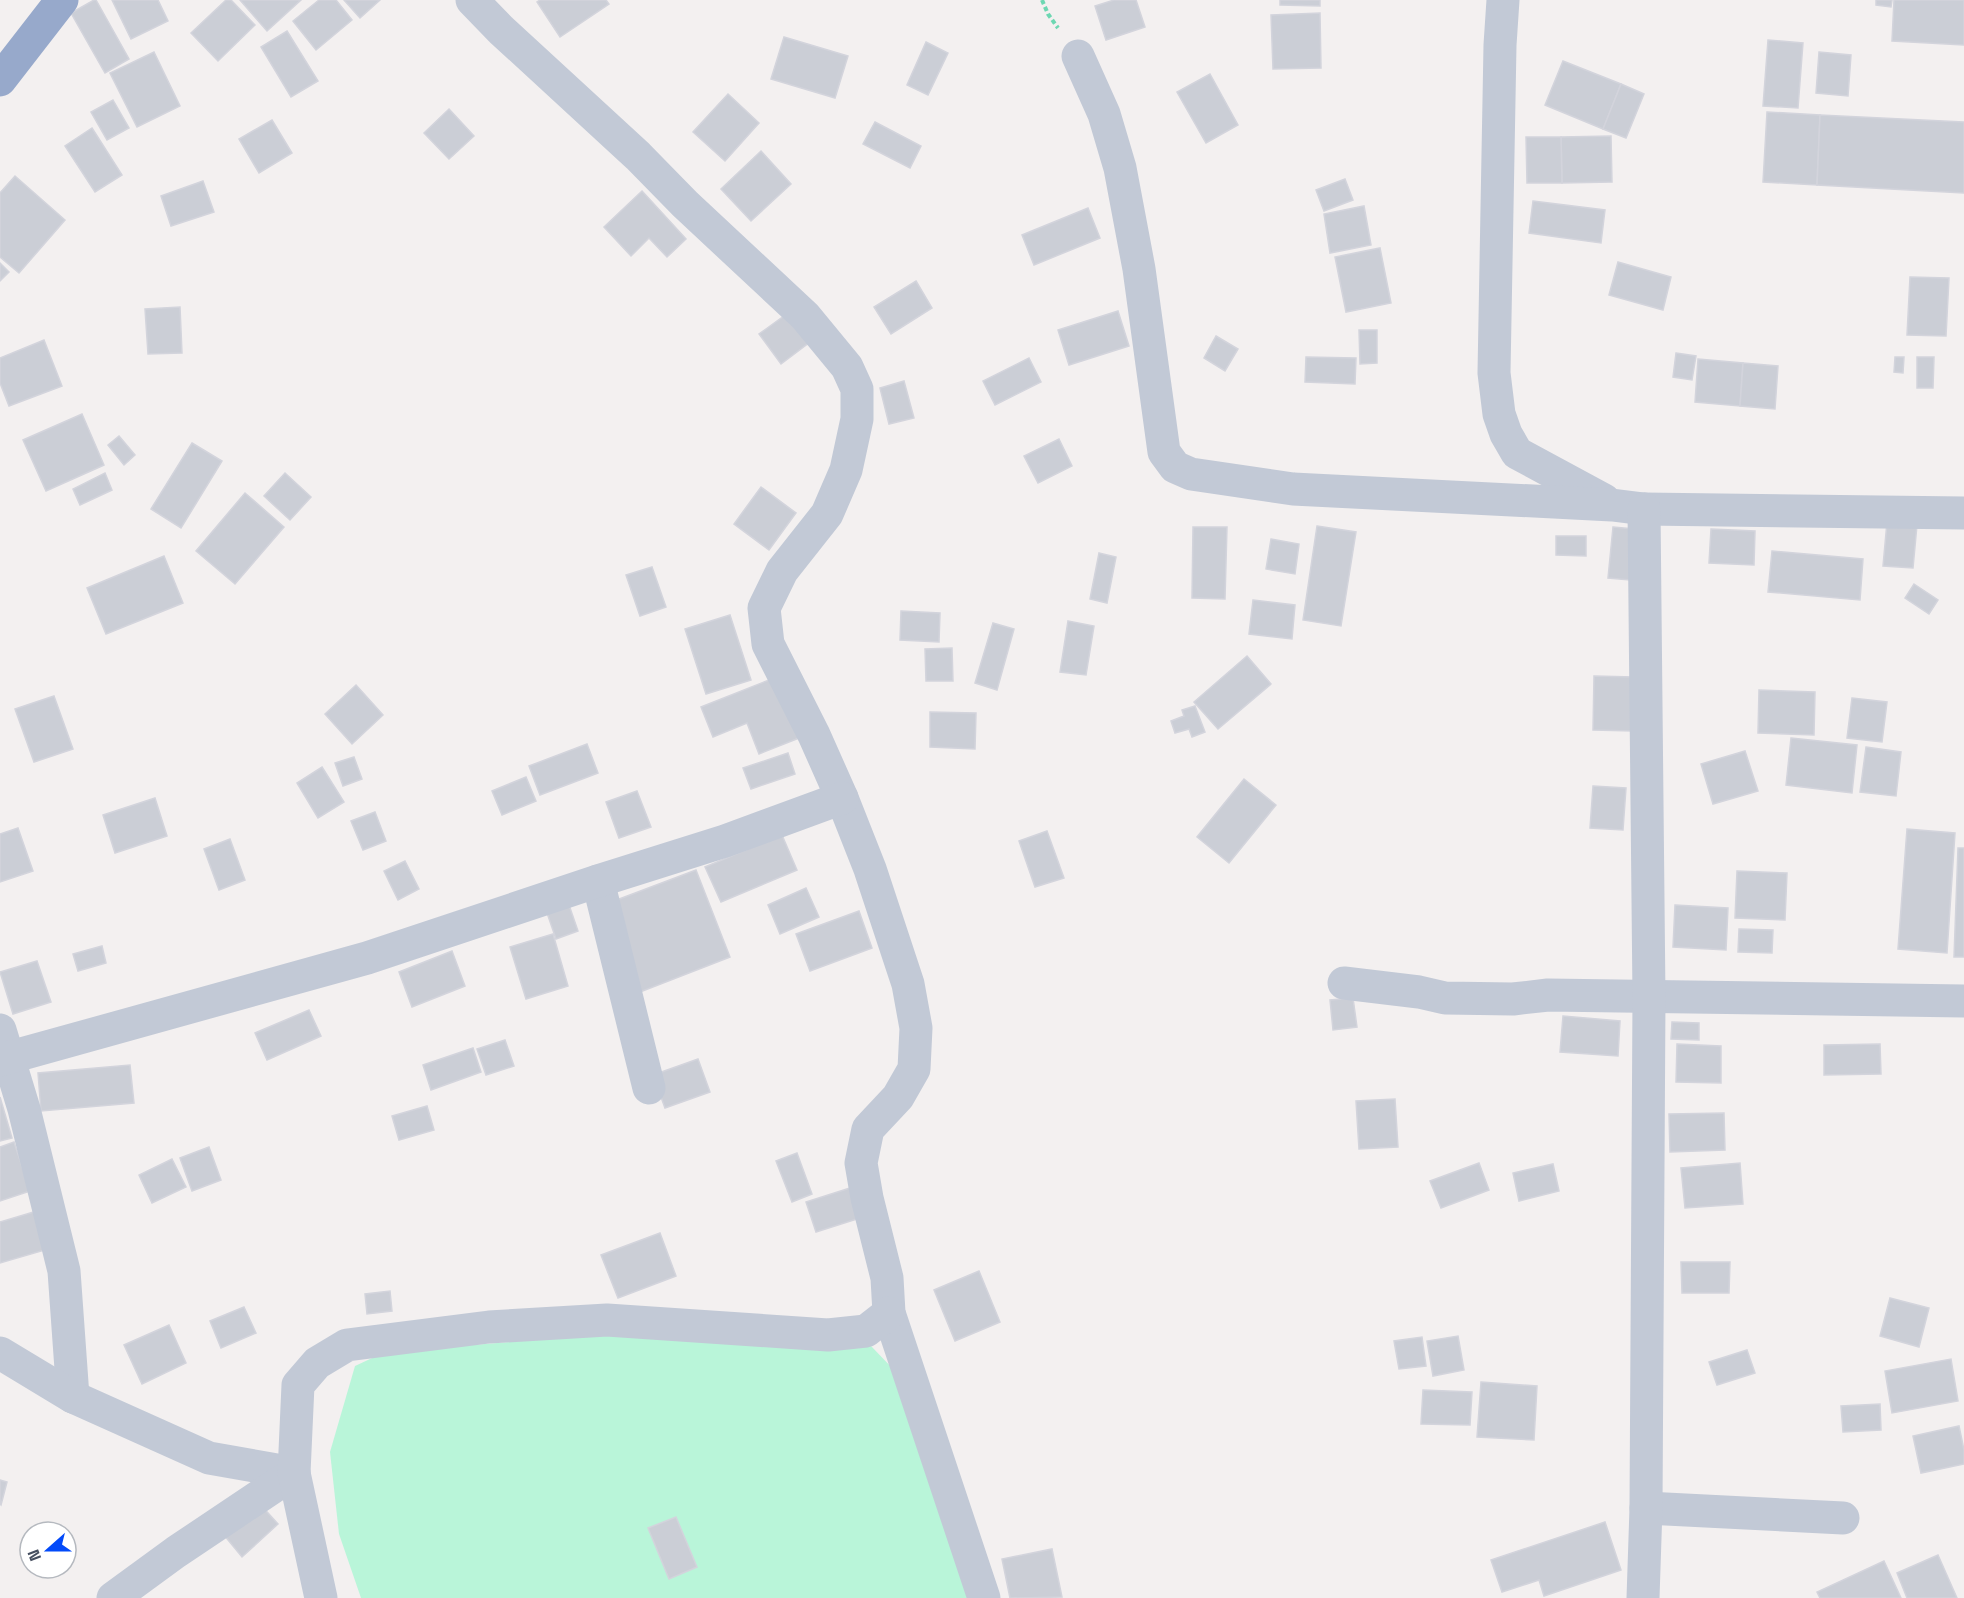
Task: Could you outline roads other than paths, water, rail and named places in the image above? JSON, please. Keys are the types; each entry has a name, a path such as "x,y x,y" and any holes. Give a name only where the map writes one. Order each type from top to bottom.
{"highway":[{"path":"0,80 62,0"}],"street":[{"path":"472,0 805,316 847,367 857,389 857,419 846,470 827,514 782,571 764,608 768,644 814,735 842,798 870,869 908,984 916,1028 914,1069 898,1096 868,1129 861,1163 867,1198 887,1278 889,1313 984,1598"},
{"path":"1503,0 1499,57 1494,373 1499,414 1506,434 1517,453 1612,505"},
{"path":"1078,56 1104,114 1120,168 1138,269 1164,453 1175,467 1191,474 1293,489 1612,505 1644,509 1964,513"},
{"path":"1643,1598 1646,1508 1649,998 1644,509"},
{"path":"73,1397 64,1271 44,1189 3,1049 150,1017 367,958 725,841 842,798"},
{"path":"598,881 650,1088"},
{"path":"1344,983 1419,992 1444,998 1513,999 1548,995 1964,1001"},
{"path":"321,1598 294,1473 298,1385 317,1363 347,1345 489,1327 607,1320 828,1335 866,1331 889,1313"},
{"path":"0,1353 73,1397 209,1458 294,1473"},
{"path":"113,1598 176,1552 294,1473"},
{"path":"1646,1508 1843,1518"}]}
